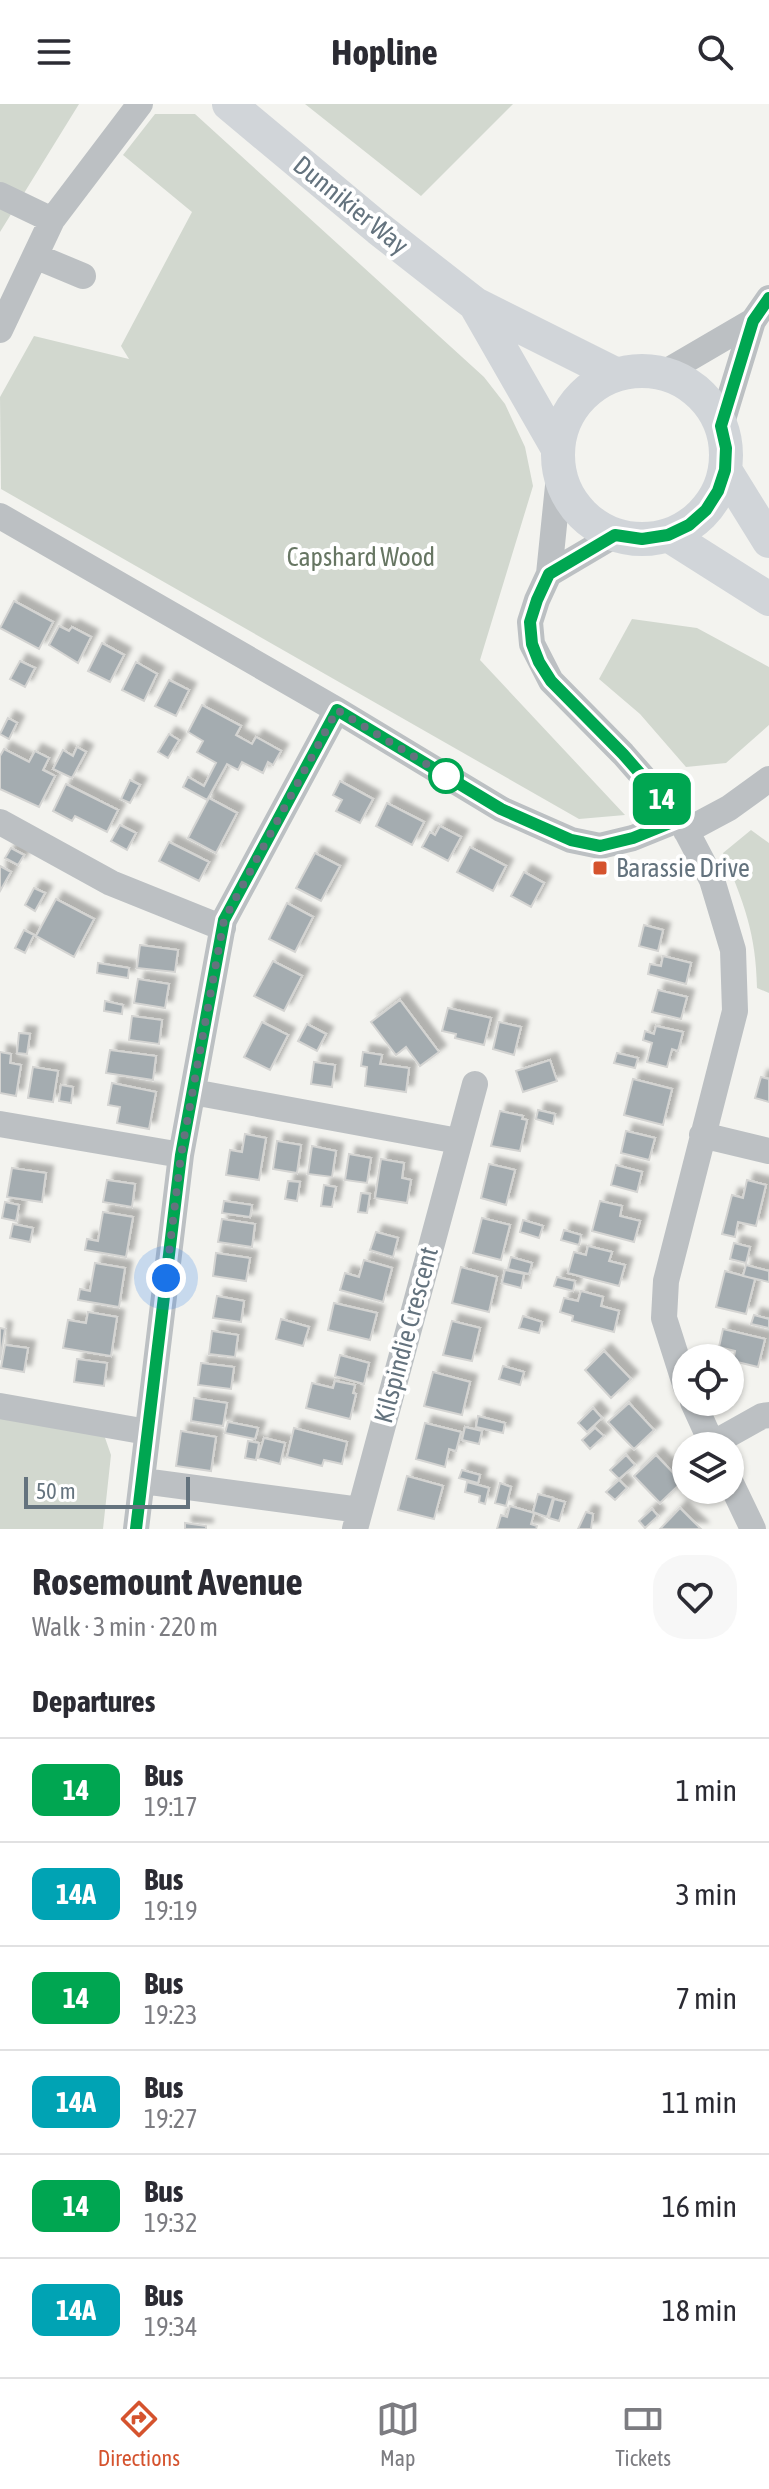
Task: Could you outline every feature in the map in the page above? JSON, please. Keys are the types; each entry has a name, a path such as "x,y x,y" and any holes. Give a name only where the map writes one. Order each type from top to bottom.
{"main road":[{"name":"Dunnikier Way","path":"229,104 475,304 615,374"},
{"name":"Dunnikier Way","path":"475,304 558,461"},
{"path":"639,370 664,373 688,384 708,402 721,426 726,448 725,470 718,491 706,510 689,525 668,535 642,539 615,535 590,522 571,501 558,461 563,423 575,402 593,385 615,374 639,370"},
{"path":"725,470 769,541"},
{"path":"668,535 769,599"}],"street":[{"path":"0,330 52,220 140,104"},
{"path":"0,195 52,220"},
{"path":"35,256 83,276"},
{"path":"721,426 753,321 769,298"},
{"path":"664,373 753,321"},
{"path":"558,461 549,574 530,622 532,644 551,681 623,754 683,825 712,880 733,950 735,1011 672,1251 664,1303 672,1347"},
{"path":"0,516 337,710 501,809 571,840 600,846 683,825 729,808 769,779"},
{"path":"549,574 615,535"},
{"path":"136,1529 181,1155 224,920 337,710"},
{"path":"0,822 111,883 223,928"},
{"name":"Kilspindie Crescent","path":"357,1519 475,1084"},
{"path":"193,1092 458,1141"},
{"path":"0,1124 181,1155"},
{"path":"702,1135 769,1151"},
{"path":"0,1406 147,1432"},
{"path":"735,1432 769,1415"},
{"path":"143,1481 357,1519"},
{"path":"741,1504 753,1529"}],"green space":[{"path":"0,104 79,104 0,232"},
{"path":"305,104 513,104 421,196"},
{"name":"Capshard Wood","path":"155,114 195,114 484,377 505,404 525,447 533,486 480,660 625,815 579,819 1,489 0,397 34,336 129,359 121,346 192,212 123,155"},
{"path":"632,619 697,628 769,667 769,725 726,763 686,767 640,714 599,679"},
{"path":"751,830 769,843 769,993 757,988 748,919 723,853"},
{"path":"0,1418 103,1432 111,1455 103,1529 0,1529"}],"building":[{"path":"14,601 53,622 39,649 0,628"},
{"path":"59,626 69,631 72,627 91,637 78,663 49,645"},
{"path":"102,643 124,655 110,682 88,671"},
{"path":"20,661 35,668 25,687 10,679"},
{"path":"136,662 157,674 144,701 122,690"},
{"path":"169,680 189,690 176,716 155,706"},
{"path":"202,705 241,726 236,735 252,744 256,737 281,751 273,765 268,762 263,773 242,762 238,770 227,764 207,800 183,787 188,777 204,786 216,763 197,752 203,741 188,732"},
{"path":"8,718 17,723 9,739 0,734"},
{"path":"169,734 179,740 168,758 158,752"},
{"path":"77,747 86,752 72,778 53,769 63,750 73,756"},
{"path":"4,749 29,762 35,751 49,758 43,770 55,776 39,807 0,789 0,756"},
{"path":"130,780 140,785 130,803 121,799"},
{"path":"340,781 373,799 360,823 336,811 342,800 333,795"},
{"path":"66,784 118,810 107,832 75,816 72,821 53,811"},
{"path":"209,798 237,813 216,853 188,838"},
{"path":"387,803 424,822 412,845 376,826"},
{"path":"120,825 136,833 127,850 111,841"},
{"path":"440,826 461,837 448,861 422,847 430,832 435,835"},
{"path":"169,842 209,862 199,881 159,861"},
{"path":"470,847 506,866 493,891 457,872"},
{"path":"11,848 24,855 18,865 5,858"},
{"path":"315,853 340,866 321,901 296,888"},
{"path":"0,866 11,872 0,891"},
{"path":"524,872 544,883 531,907 511,896"},
{"path":"34,888 45,893 35,911 25,905"},
{"path":"56,899 94,919 74,957 36,936"},
{"path":"287,903 313,917 295,952 269,939"},
{"path":"644,925 663,930 658,951 639,946"},
{"path":"24,930 34,935 25,953 15,948"},
{"path":"140,945 178,950 175,972 137,968"},
{"path":"663,956 691,963 686,984 648,974 650,964 661,966"},
{"path":"273,961 302,976 284,1011 254,996"},
{"path":"98,963 129,968 128,978 97,973"},
{"path":"138,979 169,984 165,1008 134,1003"},
{"path":"658,990 687,997 681,1019 652,1012"},
{"path":"400,1000 439,1052 420,1066 406,1047 396,1055 371,1022"},
{"path":"105,1001 123,1005 122,1014 104,1011"},
{"path":"448,1008 491,1018 484,1045 455,1038 456,1034 442,1031"},
{"path":"132,1016 162,1020 159,1044 129,1040"},
{"path":"262,1022 288,1035 270,1070 244,1057"},
{"path":"499,1022 521,1027 514,1055 493,1049"},
{"path":"307,1024 326,1034 317,1051 298,1041"},
{"path":"656,1026 683,1032 678,1051 672,1049 667,1067 647,1062 652,1043 643,1040 645,1031 654,1034"},
{"path":"19,1033 30,1034 27,1054 17,1053"},
{"path":"110,1050 156,1056 153,1080 106,1073"},
{"path":"0,1052 11,1054 10,1063 21,1065 16,1096 0,1093"},
{"path":"363,1052 382,1055 380,1064 409,1068 406,1092 365,1086 367,1067 361,1066"},
{"path":"617,1053 638,1058 635,1068 614,1063"},
{"path":"550,1060 557,1081 523,1092 516,1071"},
{"path":"314,1062 335,1065 332,1087 311,1084"},
{"path":"33,1067 58,1071 53,1102 28,1098"},
{"path":"761,1077 769,1079 769,1102 755,1098"},
{"path":"633,1079 672,1089 663,1125 624,1115"},
{"path":"112,1083 156,1092 149,1129 117,1123 120,1107 108,1105"},
{"path":"61,1085 73,1087 71,1103 59,1101"},
{"path":"538,1110 555,1114 553,1124 536,1119"},
{"path":"500,1111 523,1116 522,1119 527,1120 520,1151 491,1146"},
{"path":"626,1131 655,1138 649,1160 621,1153"},
{"path":"245,1134 266,1138 259,1180 226,1175 230,1150 242,1152"},
{"path":"277,1141 301,1145 297,1173 273,1169"},
{"path":"312,1146 336,1151 332,1177 308,1174"},
{"path":"349,1154 371,1158 367,1183 345,1180"},
{"path":"381,1159 404,1163 402,1178 411,1180 407,1203 375,1198"},
{"path":"489,1164 515,1170 506,1205 481,1198"},
{"path":"616,1165 642,1172 637,1192 611,1185"},
{"path":"12,1168 46,1173 42,1202 7,1197"},
{"path":"107,1180 135,1184 132,1207 103,1202"},
{"path":"747,1180 766,1185 756,1226 738,1222 735,1237 722,1234 732,1195 743,1198"},
{"path":"288,1181 300,1182 297,1201 285,1199"},
{"path":"324,1185 336,1187 332,1207 321,1206"},
{"path":"361,1193 370,1194 367,1213 358,1212"},
{"path":"224,1201 252,1205 250,1217 222,1213"},
{"path":"600,1201 622,1206 620,1216 640,1221 634,1242 592,1231"},
{"path":"5,1202 19,1205 16,1221 2,1218"},
{"path":"103,1212 133,1217 126,1257 85,1250 87,1239 98,1241"},
{"path":"482,1218 510,1225 501,1260 473,1253"},
{"path":"222,1219 255,1224 252,1247 218,1242"},
{"path":"523,1220 543,1226 539,1238 520,1232"},
{"path":"13,1224 33,1228 30,1242 10,1238"},
{"path":"564,1230 581,1235 579,1245 561,1240"},
{"path":"376,1232 398,1238 393,1257 370,1250"},
{"path":"734,1243 750,1247 746,1263 730,1259"},
{"path":"588,1246 612,1252 609,1261 625,1265 619,1286 568,1273 574,1252 586,1255"},
{"path":"216,1253 250,1258 246,1281 213,1276"},
{"path":"511,1257 532,1263 529,1274 508,1269"},
{"path":"364,1260 392,1268 383,1302 340,1290 345,1273 359,1277"},
{"path":"95,1263 125,1268 119,1307 78,1300 80,1289 90,1291"},
{"path":"746,1265 769,1271 769,1282 743,1276"},
{"path":"461,1267 497,1277 489,1312 452,1303"},
{"path":"505,1270 524,1274 521,1288 502,1283"},
{"path":"725,1271 755,1279 746,1314 716,1307"},
{"path":"557,1277 575,1281 573,1291 554,1286"},
{"path":"581,1291 603,1297 601,1306 619,1311 614,1332 572,1321 573,1316 560,1312 564,1298 578,1301"},
{"path":"217,1296 244,1301 241,1322 213,1318"},
{"path":"334,1303 377,1313 370,1340 328,1330"},
{"path":"88,1312 117,1317 111,1356 63,1348 68,1320 86,1323"},
{"path":"754,1315 769,1319 769,1328 751,1324"},
{"path":"523,1316 542,1322 539,1333 519,1328"},
{"path":"281,1319 309,1327 303,1346 276,1339"},
{"path":"452,1321 480,1328 472,1361 443,1355"},
{"path":"0,1328 5,1329 0,1360"},
{"path":"723,1329 765,1339 758,1367 744,1364 744,1344 720,1344"},
{"path":"212,1331 238,1335 235,1357 209,1354"},
{"path":"5,1345 28,1348 24,1372 1,1368"},
{"path":"604,1351 631,1379 611,1398 585,1370"},
{"path":"340,1355 369,1363 364,1384 335,1376"},
{"path":"77,1359 107,1363 104,1386 74,1382"},
{"path":"201,1363 234,1367 231,1389 198,1385"},
{"path":"503,1366 524,1372 520,1385 499,1379"},
{"path":"433,1372 470,1382 462,1415 424,1406"},
{"path":"335,1381 355,1385 350,1419 306,1408 312,1383 333,1388"},
{"path":"194,1398 227,1403 223,1426 191,1421"},
{"path":"629,1403 654,1430 634,1449 608,1422"},
{"path":"593,1408 602,1418 587,1432 578,1423"},
{"path":"478,1416 505,1423 503,1433 476,1427"},
{"path":"228,1422 258,1428 255,1439 225,1433"},
{"path":"425,1423 461,1432 456,1451 449,1449 445,1467 416,1459"},
{"path":"465,1427 482,1431 479,1444 462,1440"},
{"path":"294,1428 347,1442 342,1464 324,1460 322,1466 287,1457"},
{"path":"595,1428 604,1436 590,1449 582,1440"},
{"path":"181,1431 216,1437 211,1471 176,1466"},
{"path":"264,1438 285,1443 280,1464 258,1458"},
{"path":"248,1441 259,1443 256,1460 245,1458"},
{"path":"626,1455 635,1465 619,1479 610,1470"},
{"path":"656,1455 672,1472 672,1492 660,1503 634,1476"},
{"path":"462,1470 480,1475 478,1483 459,1478"},
{"path":"407,1476 443,1486 434,1519 398,1510"},
{"path":"619,1480 627,1488 615,1500 606,1492"},
{"path":"467,1482 489,1488 485,1504 479,1502 480,1496 465,1492"},
{"path":"500,1483 511,1487 506,1506 495,1503"},
{"path":"538,1494 553,1498 547,1517 533,1512"},
{"path":"554,1499 565,1502 559,1521 549,1518"},
{"path":"510,1506 534,1513 531,1524 537,1526 536,1529 497,1529 501,1515 507,1517"},
{"path":"680,1508 701,1529 660,1529"},
{"path":"652,1509 658,1516 645,1528 639,1521"},
{"path":"586,1512 593,1514 591,1529 578,1529"},
{"path":"185,1523 206,1526 206,1529 185,1529"}],"bus line":[{"name":"14","path":"136,1529 181,1155 224,920 337,710 501,809 571,840 600,846 633,838 680,819 623,754 551,681 532,644 530,622 549,574 615,535 642,539 668,535 689,525 706,510 718,491 725,470 726,448 721,426 753,321 769,298"}],"place":[{"name":"Barassie Drive","path":"600,868"}],"route":[{"path":"166,1278 181,1155 224,920 337,710 446,776"}]}
